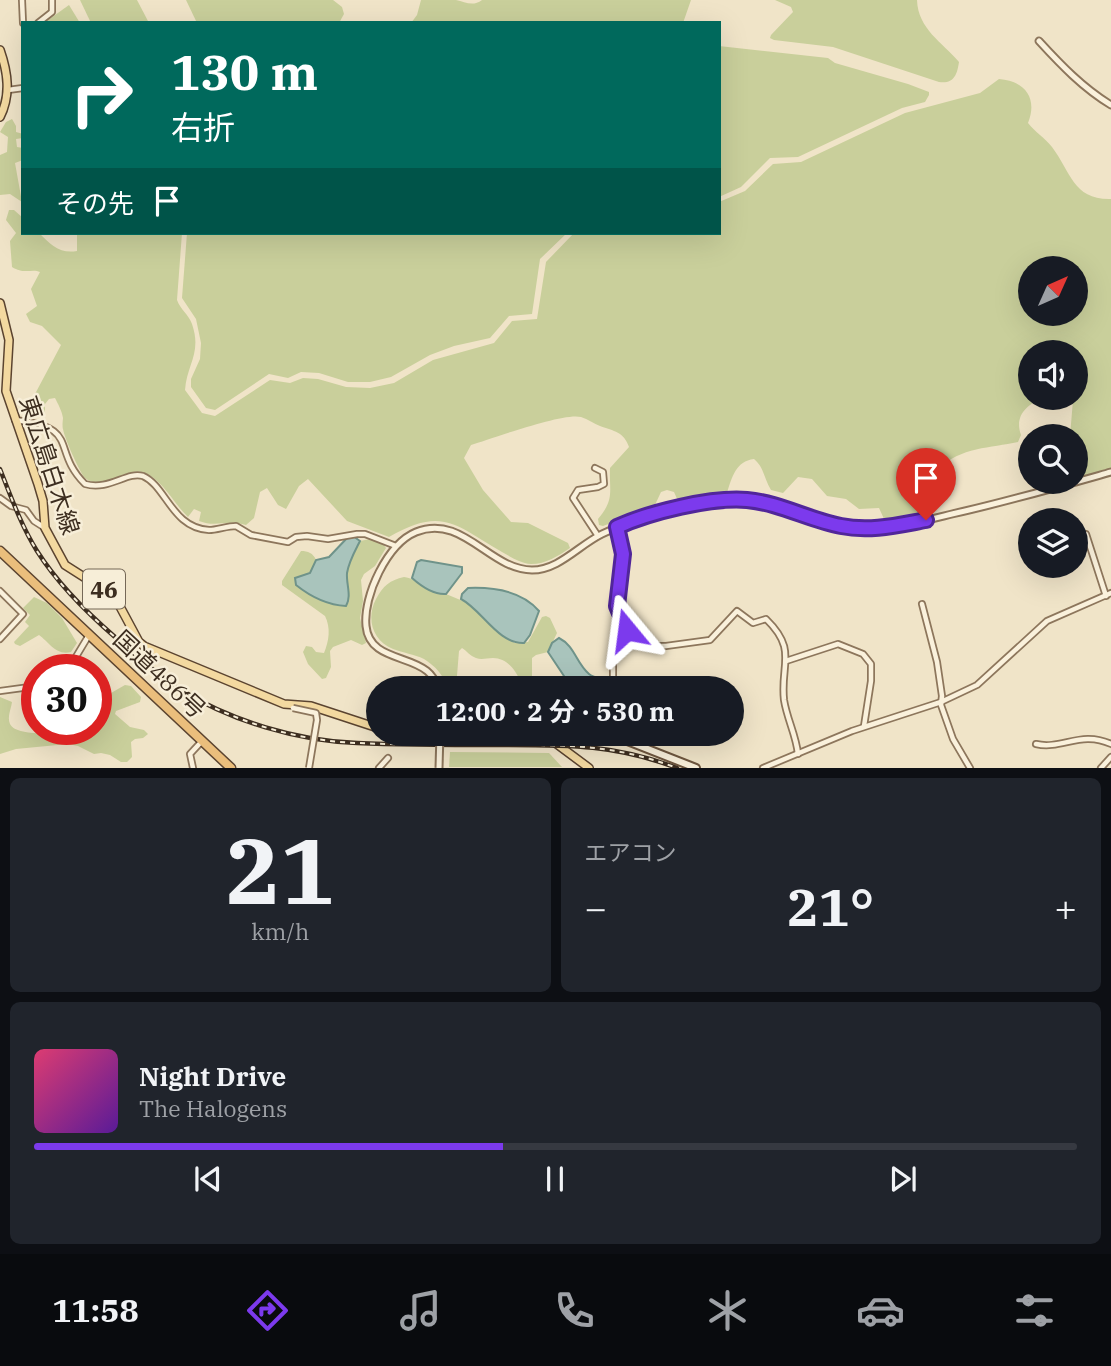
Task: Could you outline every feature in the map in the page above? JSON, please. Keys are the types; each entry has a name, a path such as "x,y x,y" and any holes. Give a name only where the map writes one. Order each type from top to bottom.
{"highway":[{"name":"国道486号","path":"0,551 230,767"}],"main road":[{"path":"0,50 4,90 0,117"},
{"name":"東広島白木線","path":"0,303 9,340 6,391 43,501 45,528 65,565 117,601 139,642 144,646 292,706 311,706 366,724"},
{"path":"559,746 589,768"},
{"path":"640,746 695,768"}],"street":[{"path":"22,0 23,21"},
{"path":"41,21 52,12 52,0"},
{"path":"1039,41 1076,79 1111,105"},
{"path":"15,420 40,423 57,433 74,469 85,484 102,486 128,477 144,477 154,484 186,522 196,527 210,530 236,526 251,535 288,542 296,537 328,539 365,534 396,546"},
{"path":"595,468 603,472 604,484 578,490 573,498 598,536"},
{"path":"430,676 426,670 381,651 366,629 367,611 376,580 387,558 396,546 417,532 442,529 474,541 512,566 533,570 553,565 598,536 651,515 732,500 762,503 842,526 863,529 887,527 1034,495 1111,472"},
{"path":"0,498 11,506 26,510 34,521 45,528"},
{"path":"613,676 612,663 626,634 626,626 617,606 623,554 617,527"},
{"path":"763,768 863,727 941,702 977,685 1047,621 1108,594 1088,539"},
{"path":"0,591 23,614 1,637"},
{"path":"922,604 937,662 941,702 953,739 970,768"},
{"path":"626,634 654,646 666,646 710,639 737,611 753,623 766,619 783,639 786,661 784,697 798,754"},
{"path":"77,654 89,634"},
{"path":"786,661 838,644 863,654 871,664 871,681 863,727"},
{"path":"0,691 21,688"},
{"path":"292,706 316,713 309,768"},
{"path":"1036,744 1043,746 1087,738 1111,744"},
{"path":"193,768 190,754 202,740"},
{"path":"439,768 440,746"},
{"path":"1101,768 1111,757"},
{"path":"379,768 388,758"}],"green space":[{"path":"80,0 137,0 148,21 90,21"},
{"path":"186,0 333,0 342,7 344,14 340,21 196,21"},
{"path":"421,0 456,0 472,4 482,0 691,0 684,21 412,21"},
{"path":"775,0 917,0 918,10 926,27 959,62 956,75 948,82 939,82 833,47 774,40 770,38 771,35 793,12 791,7"},
{"path":"69,5 79,21 47,21"},
{"path":"721,46 828,58 835,63 929,92 925,102 902,108 798,157 770,158 741,187 721,196"},
{"path":"999,79 1022,87 1030,99 1031,114 1028,123 1052,147 1074,183 1088,195 1111,199 1111,468 1088,475 1088,424 1071,424 1072,410 1088,410 1088,340 1018,340 1018,410 1025,410 1018,424 1018,442 976,449 947,462 939,469 939,479 947,489 946,498 917,518 885,521 879,508 859,509 846,499 827,496 812,479 798,477 783,493 771,490 754,459 739,466 727,493 678,501 674,492 667,490 661,492 654,507 603,526 599,525 598,519 609,500 610,468 629,447 618,433 581,417 559,418 471,445 464,458 483,490 511,522 528,523 568,543 570,548 556,557 531,564 516,560 460,527 448,523 423,522 389,537 347,521 308,479 299,486 286,509 278,505 267,488 260,492 254,518 246,525 199,521 201,512 194,509 188,517 155,479 142,472 91,482 85,478 66,439 62,415 55,398 49,399 45,404 45,412 41,417 36,413 35,394 61,345 42,326 30,322 26,314 37,306 31,289 40,272 21,271 12,267 10,241 16,233 6,220 9,210 14,210 21,216 21,235 41,235 52,245 66,251 77,251 77,235 182,235 177,300 191,321 195,334 195,351 185,390 202,413 215,416 270,380 290,383 303,378 318,379 346,387 370,388 394,383 433,360 494,343 512,321 537,319 546,262 572,235 721,235 721,201 745,191 773,164 801,162 905,113 980,93"},
{"path":"12,119 16,132 21,133 21,138 16,139 17,147 21,148 21,161 15,163 21,201 10,194 0,195 0,155 7,152 8,137 0,132 6,122"},
{"path":"187,235 565,235 540,259 532,314 509,316 490,338 454,346 430,355 391,377 370,382 348,382 319,373 301,372 288,378 269,374 215,410 206,408 191,387 191,379 200,359 201,343 196,319 182,298"},
{"path":"370,539 386,548 375,566 364,574 361,580 363,601 360,618 366,643 362,645 351,640 333,647 330,651 331,667 326,678 322,679 308,664 303,652 306,646 324,653 329,634 325,616 282,585 282,581 301,551 308,552 316,560 310,573 295,578 349,603 347,574 350,563 360,541"},
{"path":"404,577 435,592 470,604 489,624 515,643 528,642 542,617 546,616 550,618 557,633 548,652 532,658 532,676 518,676 507,662 493,658 476,658 462,648 459,651 457,676 442,676 428,662 386,645 376,634 371,621 373,606 384,587"},
{"path":"34,597 47,603 62,618 77,643 71,652 57,650 39,635 20,646 15,644 29,626 25,622 30,615 23,608"},
{"path":"125,685 131,686 141,697 140,702 116,711 115,714 130,727 144,730 148,734 131,742 132,757 127,762 121,762 110,755 94,754 73,745 112,745 112,692"},
{"path":"0,697 12,702 9,721 14,728 21,731 21,745 58,745 16,749 0,754"},
{"path":"450,752 549,753 562,767 449,767"}],"water":[{"path":"353,536 360,541 348,569 349,598 346,606 320,600 296,585 295,578 310,573 316,560 329,557 348,537"},
{"path":"421,560 462,567 462,573 446,594 437,593 412,578 417,562"},
{"path":"468,588 506,592 532,604 539,611 524,643 506,638 461,599"},
{"path":"559,638 569,645 581,665 592,676 564,676 548,652 552,643"}],"railway":[{"path":"0,469 31,541 73,597 147,665 181,690 221,711 289,734 335,741 590,748 632,754 677,768"}],"route":[{"path":"627,630 617,606 623,554 617,527 633,520 732,500 762,503 824,522 863,529 926,520"}]}
